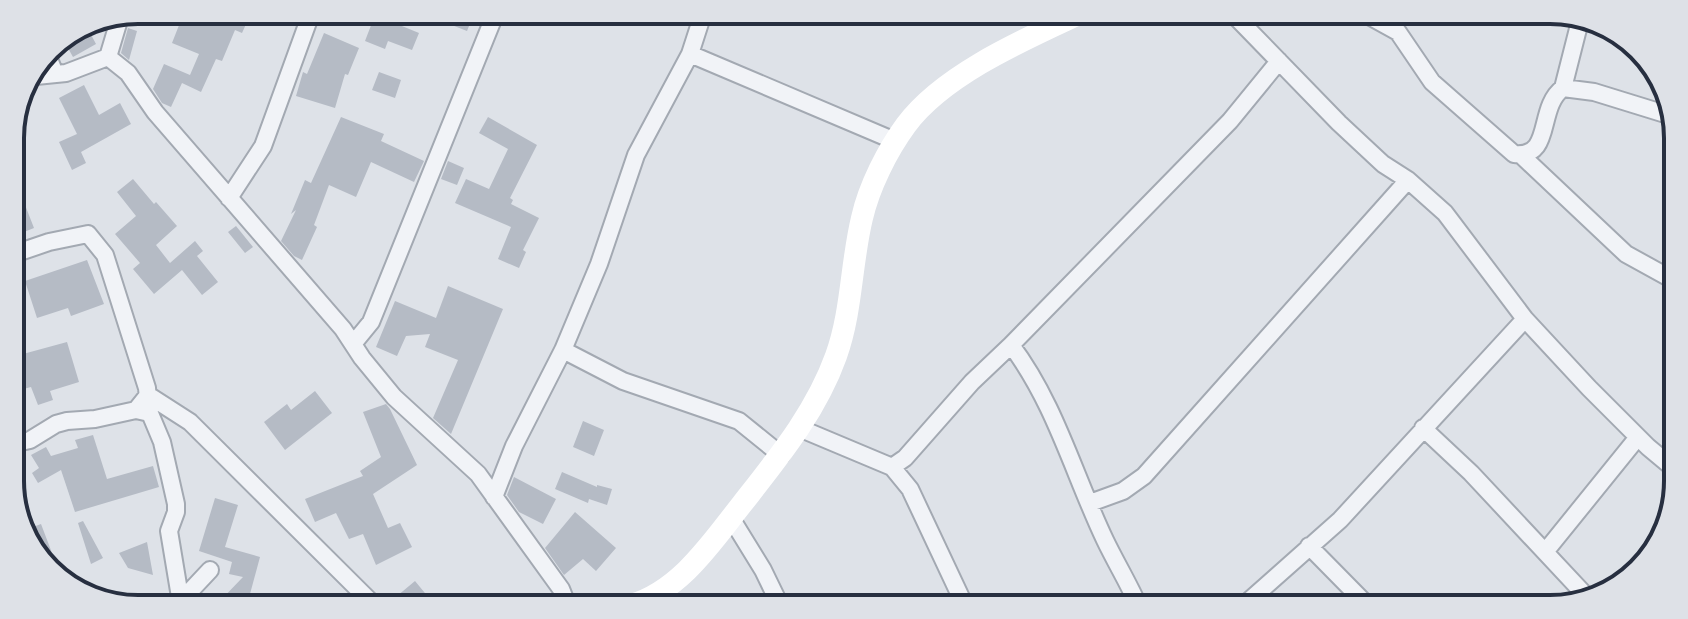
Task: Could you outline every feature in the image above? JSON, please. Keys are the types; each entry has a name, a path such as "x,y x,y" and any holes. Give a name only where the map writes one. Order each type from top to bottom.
{"street":[{"path":"229,198 263,146 307,24"},
{"path":"353,344 371,322 491,24"},
{"path":"494,497 514,446 563,350 599,264 636,155 690,54 698,24"},
{"path":"654,595 677,579 704,552 799,428 837,356 865,207 895,141 927,102 950,83 1058,24"},
{"path":"1243,24 1339,123 1383,164 1408,180 1445,213 1525,319 1638,437 1664,460"},
{"path":"1384,24 1398,32 1432,82 1507,149 1521,155 1626,254 1664,275"},
{"path":"108,57 117,26"},
{"path":"1521,155 1537,147 1542,138 1548,104 1563,88 1578,28"},
{"path":"690,54 895,141"},
{"path":"108,57 128,73 155,112 343,329 394,397 464,459 563,595"},
{"path":"44,75 66,73 108,57"},
{"path":"892,467 905,458 972,382 1230,121 1279,61"},
{"path":"51,65 55,74"},
{"path":"1563,88 1594,92 1661,113"},
{"path":"1090,503 1123,491 1144,476 1408,180"},
{"path":"24,251 88,234 105,255 148,395 143,412 162,442 176,504 169,531 179,595"},
{"path":"1255,595 1363,497 1525,319"},
{"path":"1011,345 1042,394 1106,542 1133,595"},
{"path":"563,350 623,381 739,421 781,455"},
{"path":"148,395 190,422 364,595"},
{"path":"24,441 56,424 143,412"},
{"path":"799,428 892,467 910,489 960,595"},
{"path":"1423,428 1471,473 1581,590"},
{"path":"1545,552 1638,437"},
{"path":"731,518 775,595"},
{"path":"1309,546 1357,595"},
{"path":"187,595 210,570"}],"building":[{"path":"179,24 246,24 242,33 235,30 222,61 216,59 201,92 182,83 171,107 162,103 153,89 164,64 190,75 199,54 172,43"},
{"path":"372,24 397,24 419,33 412,50 388,41 385,49 365,41"},
{"path":"449,24 470,24 467,31"},
{"path":"128,28 137,31 129,60 121,53"},
{"path":"324,33 359,48 348,75 345,74 335,108 296,96 303,72 307,74"},
{"path":"91,34 96,44 73,57 68,48"},
{"path":"379,72 401,80 395,98 372,90"},
{"path":"84,85 99,115 120,103 131,124 81,152 86,163 72,170 59,142 77,134 59,98"},
{"path":"341,117 384,134 381,141 424,161 414,182 371,162 356,197 329,185 314,225 317,227 302,260 294,256 281,241 296,210 291,214 305,180 311,183"},
{"path":"488,117 537,145 510,198 513,200 511,204 539,218 523,250 526,252 519,268 498,259 511,227 455,203 466,179 489,189 508,149 479,133"},
{"path":"448,161 464,168 457,185 441,179"},
{"path":"133,179 177,226 156,245 170,263 195,241 203,251 197,256 218,282 202,295 182,270 154,294 133,269 140,263 115,234 136,216 117,192"},
{"path":"24,202 34,228 24,232"},
{"path":"236,226 253,247 245,253 228,232"},
{"path":"87,260 104,304 71,316 68,308 37,318 25,281"},
{"path":"448,286 503,309 451,434 433,418 458,360 425,347 430,334 406,336 397,356 376,347 395,301 436,318"},
{"path":"67,342 79,382 50,391 53,400 38,405 31,387 24,389 24,354"},
{"path":"315,391 332,413 285,450 264,422 287,404 291,410"},
{"path":"386,404 417,465 373,494 388,528 400,523 412,547 376,565 363,534 349,539 336,513 315,522 305,499 363,476 360,471 381,457 363,412"},
{"path":"583,421 604,430 594,456 573,447"},
{"path":"93,435 107,479 153,466 159,487 75,512 61,470 38,483 32,473 39,468 31,455 46,447 51,456 78,448 75,440"},
{"path":"562,472 597,487 612,489 607,505 589,499 588,503 555,489"},
{"path":"514,477 556,499 543,524 519,512 507,495"},
{"path":"215,498 238,505 225,547 260,557 251,595 226,595 243,577 229,574 232,562 199,551"},
{"path":"575,512 616,548 596,571 583,559 564,575 545,548"},
{"path":"83,521 103,558 91,564 78,523"},
{"path":"41,524 52,553 43,544 34,527"},
{"path":"147,542 153,575 128,568 119,553"},
{"path":"415,581 427,595 398,595"}]}
